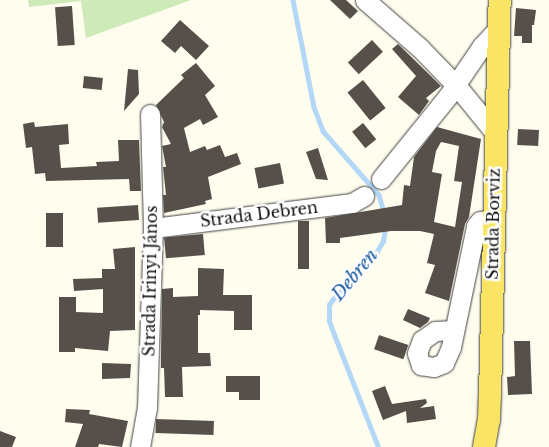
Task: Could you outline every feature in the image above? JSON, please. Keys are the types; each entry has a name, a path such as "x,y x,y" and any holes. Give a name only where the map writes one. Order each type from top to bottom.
{"main road":[{"name":"Strada Borviz","path":"484,447 490,412 495,133 500,0"}],"street":[{"path":"365,0 420,48 456,85 495,133"},
{"path":"381,179 456,85 482,46 499,28"},
{"name":"Strada Irinyi János","path":"140,447 147,408 152,228 150,114"},
{"name":"Strada Debren","path":"152,228 352,203 364,196"},
{"path":"454,330 476,226 480,221 493,220"}],"green space":[{"path":"28,0 191,0 86,38 81,1 29,7"}],"building":[{"path":"330,0 346,0 358,11 350,19"},
{"path":"72,6 75,45 58,46 55,7"},
{"path":"516,8 536,10 534,25 532,25 532,43 522,43 522,36 514,36"},
{"path":"180,20 209,46 196,60 181,46 175,53 161,41"},
{"path":"372,40 383,52 359,74 348,63"},
{"path":"398,44 441,86 426,98 429,101 419,115 398,97 416,76 392,49"},
{"path":"196,63 215,86 205,95 218,117 203,125 200,119 184,128 190,152 205,146 207,150 220,145 225,157 237,153 241,164 208,177 212,199 205,201 206,204 164,213 163,195 166,195 163,167 166,167 162,146 171,144 162,127 164,122 156,105 184,78 181,75"},
{"path":"128,69 138,70 139,94 124,111"},
{"path":"84,76 103,78 102,90 83,88"},
{"path":"363,80 386,108 370,121 347,93"},
{"path":"34,122 35,127 68,124 69,144 59,145 61,168 97,166 96,162 119,161 118,140 139,140 141,191 130,191 129,179 46,181 45,173 35,174 32,147 26,148 23,124"},
{"path":"363,123 376,139 365,148 352,132"},
{"path":"437,127 481,139 469,217 465,224 449,301 425,293 435,265 427,263 434,234 420,231 391,231 340,238 340,243 326,243 325,218 402,205 404,185 410,186 414,157","holes":["441,142 459,146 454,181 462,182 455,227 434,222 442,174 432,172 436,151"]},
{"path":"518,129 539,130 538,146 517,145"},
{"path":"318,148 328,180 316,179 306,152"},
{"path":"280,163 284,184 258,189 254,168"},
{"path":"138,205 139,220 98,223 97,208"},
{"path":"46,213 63,213 63,247 46,247"},
{"path":"298,221 309,221 309,269 298,269"},
{"path":"203,234 205,255 166,258 164,237"},
{"path":"135,247 135,330 110,331 108,351 75,348 75,352 59,352 59,297 76,297 76,312 103,313 103,289 74,291 73,279 102,278 102,269 115,269 113,249"},
{"path":"198,268 224,269 223,295 252,295 252,330 234,330 234,311 200,310 200,315 198,315 198,353 210,353 211,366 182,367 183,397 165,397 164,368 161,368 162,289 173,288 173,297 198,296"},
{"path":"408,309 430,318 428,322 420,328 403,320"},
{"path":"379,335 408,345 403,359 374,349"},
{"path":"514,341 530,341 532,394 508,395 507,377 515,376"},
{"path":"102,363 131,364 130,378 102,379"},
{"path":"226,376 260,376 260,400 239,400 239,392 226,392"},
{"path":"385,386 392,404 426,399 427,403 420,408 434,406 436,419 407,423 406,411 383,420 372,391"},
{"path":"66,409 90,410 89,414 128,421 122,447 99,444 98,447 75,447 83,424 65,422"},
{"path":"156,419 214,421 213,435 156,433"},
{"path":"0,431 16,437 12,447 0,447"}],"waterway":[{"name":"Debren","path":"293,0 314,107 323,131 379,195 384,213"},
{"name":"Debren","path":"378,447 329,321 329,305 376,253 383,241 385,228"}]}
